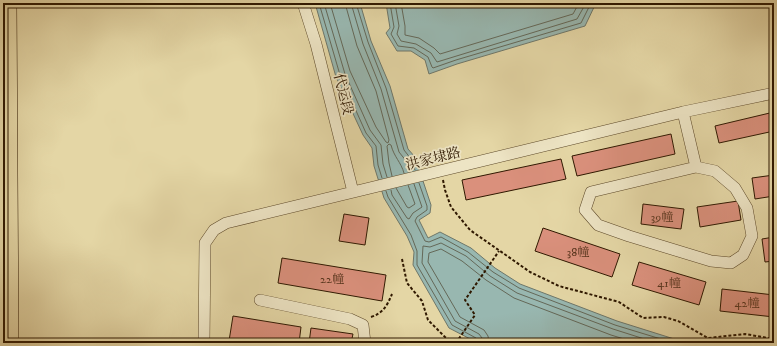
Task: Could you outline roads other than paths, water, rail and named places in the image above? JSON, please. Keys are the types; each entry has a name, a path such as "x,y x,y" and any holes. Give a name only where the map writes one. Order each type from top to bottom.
{"highway":[{"path":"8,3 10,343"}],"street":[{"name":"代运段","path":"303,3 316,44 353,192"},
{"name":"洪家埭路","path":"204,343 205,243 214,230 226,223 437,173 683,112 774,93"},
{"path":"683,112 696,167"},
{"path":"696,167 715,171 735,188 747,208 752,236 743,255 731,263 711,261 617,232 598,225 585,210 591,192 696,167"},
{"path":"260,300 350,319 363,325 364,343"}],"water":[{"path":"315,3 360,3 371,41 390,86 408,149 415,157 431,205 430,213 419,220 428,238 440,232 471,248 495,268 520,284 617,321 687,343 478,343 449,328 413,265 414,252 407,236 384,198 374,166 372,148 363,135 336,77"},
{"path":"386,3 596,3 585,26 457,64 429,74 425,60 411,51 397,51 386,33 390,28"}]}
